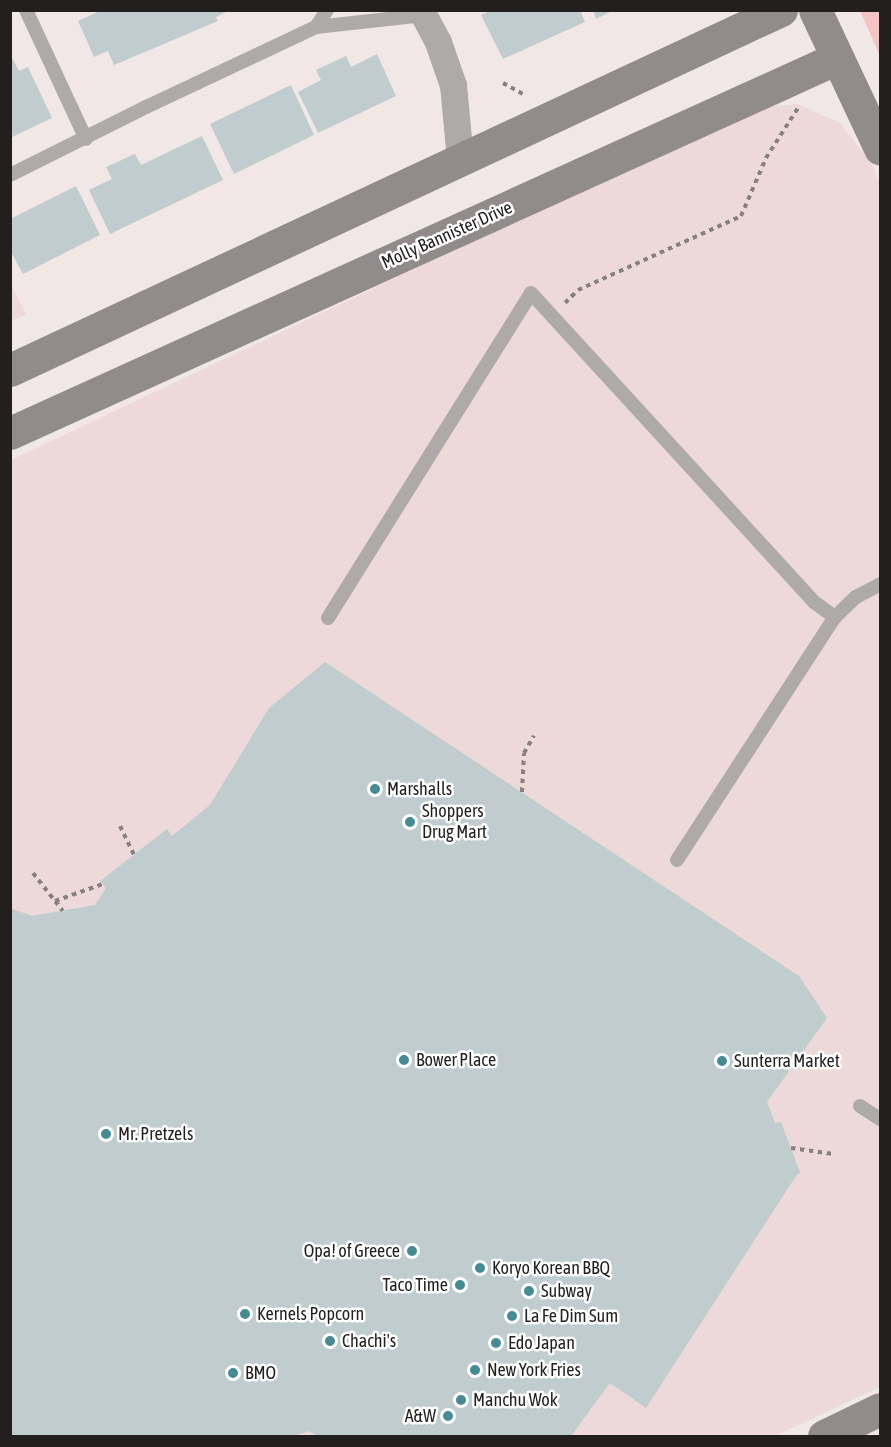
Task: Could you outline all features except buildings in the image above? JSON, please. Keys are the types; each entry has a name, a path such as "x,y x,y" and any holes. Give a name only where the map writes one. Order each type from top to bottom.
{"street":[{"path":"10,370 781,10"},
{"path":"815,10 880,148"},
{"path":"423,13 453,85 460,159"},
{"name":"Molly Bannister Drive","path":"10,433 837,58"},
{"path":"824,1437 880,1409"}],"lane":[{"path":"26,10 86,139"},
{"path":"316,27 327,10"},
{"path":"10,175 86,139 146,106 316,27 423,13"},
{"path":"328,618 531,293 814,602 835,617"},
{"path":"678,860 835,617 856,597 880,584"},
{"path":"861,1106 880,1119"}],"path":[{"path":"551,315 578,290 741,216 766,158 802,103"},
{"path":"522,792 524,753 534,736"},
{"path":"120,826 134,855"},
{"path":"33,873 63,911"},
{"path":"55,901 103,884"},
{"path":"791,1148 834,1155"}],"shaded area":[{"path":"860,11 880,11 880,57 873,40"},
{"path":"798,104 840,123 872,164 880,182 880,1387 775,1436 11,1436 11,460 754,108"},
{"path":"10,283 26,314 11,321 10,321"}],"place":[{"name":"Marshalls","path":"375,789"},
{"name":"Shoppers Drug Mart","path":"410,822"},
{"name":"Bower Place","path":"404,1060"},
{"name":"Sunterra Market","path":"722,1061"},
{"name":"Mr. Pretzels","path":"106,1134"},
{"name":"Opa! of Greece","path":"412,1251"},
{"name":"Koryo Korean BBQ","path":"480,1268"},
{"name":"Taco Time","path":"460,1285"},
{"name":"Subway","path":"529,1291"},
{"name":"Kernels Popcorn","path":"245,1314"},
{"name":"La Fe Dim Sum","path":"512,1316"},
{"name":"Chachi's","path":"330,1341"},
{"name":"Edo Japan","path":"496,1343"},
{"name":"New York Fries","path":"475,1370"},
{"name":"BMO","path":"233,1373"},
{"name":"Manchu Wok","path":"461,1400"},
{"name":"A&W","path":"448,1416"}]}
